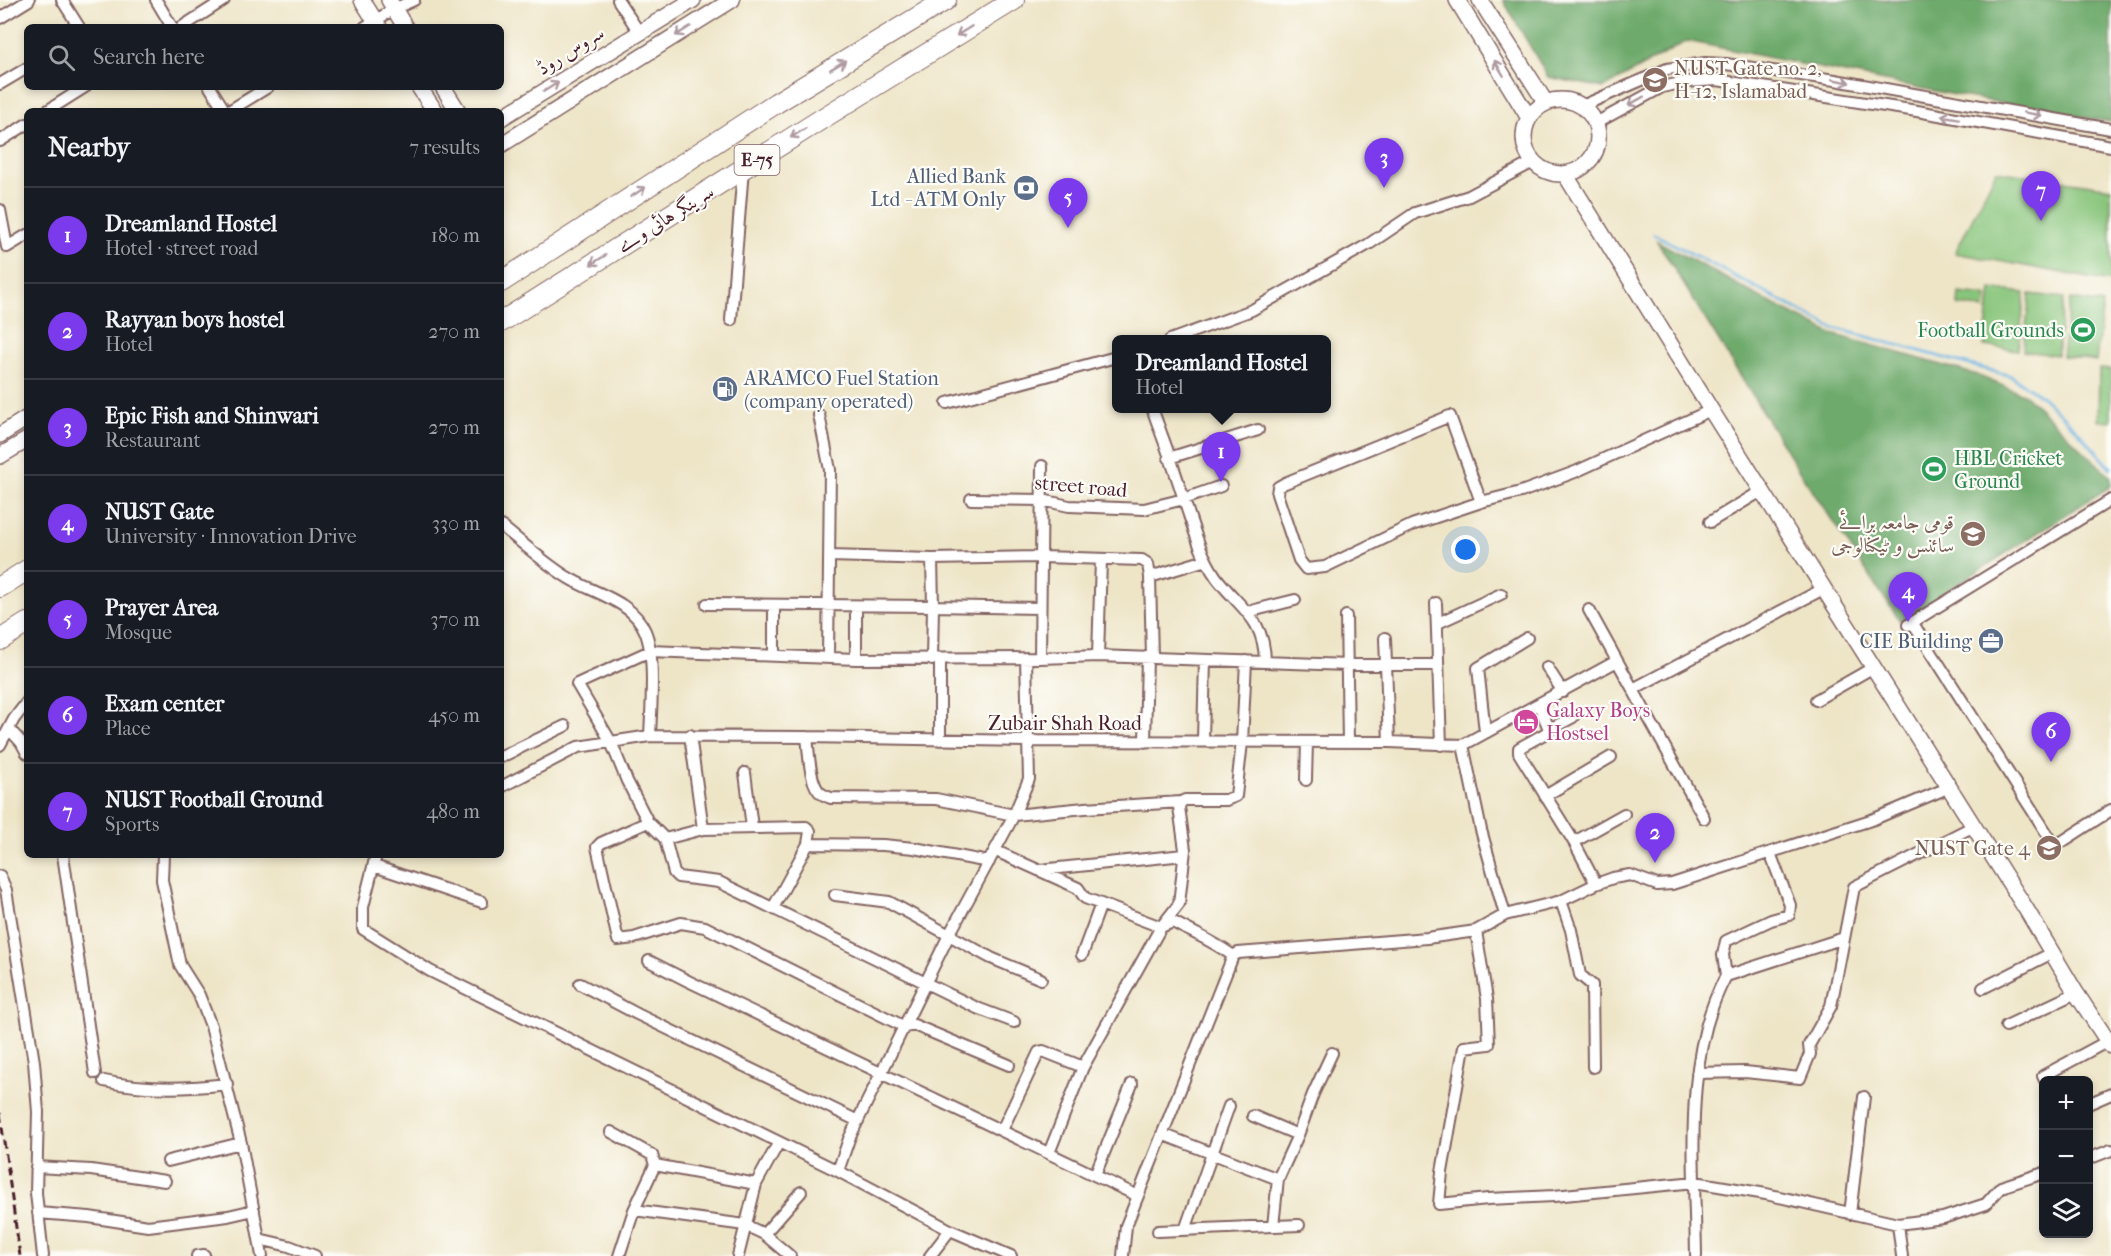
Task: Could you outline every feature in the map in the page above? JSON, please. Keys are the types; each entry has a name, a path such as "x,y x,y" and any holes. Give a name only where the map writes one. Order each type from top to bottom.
{"highway":[{"name":"سرینگر ہائی وے","path":"504,280 776,103 946,0"},
{"name":"سرینگر ہائی وے","path":"504,320 1014,0"},
{"path":"0,587 24,572"},
{"path":"0,640 24,625"}],"main road":[{"path":"362,0 373,24"},
{"name":"سروس روڈ","path":"504,116 693,0"},
{"path":"504,143 732,0"},
{"path":"1457,0 1529,118"},
{"path":"1480,0 1546,103"},
{"path":"391,4 403,24"},
{"path":"421,90 433,108"},
{"path":"445,90 456,108"},
{"path":"1558,100 1570,101 1582,106 1596,123 1598,141 1592,158 1576,171 1565,174 1542,169 1533,162 1527,152 1524,140 1529,118 1546,103 1558,100"},
{"path":"1565,174 2110,1044"},
{"path":"0,435 24,420"},
{"path":"0,456 24,442"}],"street":[{"path":"0,18 29,0"},
{"path":"62,0 77,24"},
{"path":"156,0 170,24"},
{"path":"187,24 224,0"},
{"path":"374,24 391,4 414,0"},
{"path":"618,0 639,32"},
{"path":"1582,106 1667,69 1705,63 1835,80 2111,129"},
{"path":"0,84 24,70"},
{"path":"1596,123 1662,87 1698,80 1739,82 2111,146"},
{"path":"52,108 80,90"},
{"path":"212,90 225,108"},
{"path":"232,108 263,90"},
{"path":"1917,111 1919,95"},
{"path":"0,141 24,126"},
{"path":"1181,335 1252,309 1369,244 1415,213 1469,196 1533,162"},
{"path":"731,320 743,168"},
{"path":"0,210 7,247 24,237"},
{"path":"947,403 1112,358"},
{"path":"1481,502 1450,416 1285,483 1278,487 1277,494 1299,560 1306,569 1325,567 1412,525 1481,502 1521,492 1575,472 1711,410"},
{"path":"1154,413 1192,528 1206,560 1216,577 1258,625 1265,642 1265,662"},
{"path":"819,415 830,470 828,658"},
{"path":"1169,458 1258,430"},
{"path":"1040,658 1042,466"},
{"name":"street road","path":"971,499 1042,500 1070,506 1144,509 1184,499 1221,486"},
{"path":"1710,522 1762,490"},
{"path":"2055,846 1910,624 2111,500"},
{"path":"504,528 566,577 624,606 637,617 645,631 650,651 650,736"},
{"path":"830,556 1142,560 1148,564 1150,577 1150,657 1145,742"},
{"path":"932,559 940,740"},
{"path":"1098,656 1101,560"},
{"path":"1150,577 1206,560"},
{"path":"1633,689 1824,588"},
{"path":"1438,623 1501,594"},
{"path":"1247,612 1295,600"},
{"path":"1436,603 1441,745"},
{"path":"707,604 1040,608"},
{"path":"774,605 774,656"},
{"path":"856,606 856,659"},
{"path":"1589,610 1704,818"},
{"path":"1346,616 1348,742"},
{"path":"1385,638 1389,742"},
{"path":"1485,732 1478,668 1527,638"},
{"path":"1014,1022 977,1008 719,882 678,877 665,839 648,822 627,781 611,742 577,684 650,651 856,659 1098,656 1348,665 1437,665"},
{"path":"838,1171 849,1139 949,935 996,851 1029,779 1026,658"},
{"path":"1203,740 1205,660"},
{"path":"807,737 812,777 821,794 831,798 936,799 1014,814 1185,800 1226,800 1236,796 1242,742 1246,661"},
{"path":"1505,915 1481,830 1463,745 1617,661"},
{"path":"1547,667 1563,692"},
{"path":"1816,700 1874,667"},
{"path":"1539,705 1549,729 1519,748 1518,753 1574,842 1596,884"},
{"path":"0,746 24,706"},
{"path":"1549,726 1554,727 1573,717"},
{"path":"504,756 565,726"},
{"path":"9,729 24,748"},
{"path":"690,735 703,829"},
{"name":"Zubair Shah Road","path":"504,785 578,747 650,736 1145,742 1203,740 1389,742 1463,745"},
{"path":"1306,780 1307,742"},
{"path":"1545,796 1611,757"},
{"path":"745,773 752,827"},
{"path":"1123,1256 1126,1226 1233,956 1238,953 1427,938 1476,931 1505,915 1561,901 1596,884 1630,875 1657,885 1672,884 1874,819 1950,787"},
{"path":"1049,1153 1083,1066 1161,927 1179,904 1184,855 1179,807 1181,802"},
{"path":"2043,854 2111,810"},
{"path":"1574,842 1624,814"},
{"path":"648,822 601,843 597,847 618,940 634,938 681,923 705,927 905,1027 914,1025 1009,1065"},
{"path":"1697,1073 1745,1072 1800,1078 1810,1054 1809,1045 1831,1006 1854,887 1974,826"},
{"path":"665,839 703,829 806,827 810,831 808,844 773,908"},
{"path":"808,844 884,845 914,848 989,862"},
{"path":"996,851 1078,888 1084,898 1161,927 1173,922 1219,945 1233,956"},
{"path":"1696,1256 1695,1115 1698,1058 1714,999 1726,976 1723,955 1726,941 1764,923 1789,915 1790,905 1770,853"},
{"path":"1040,870 1184,855"},
{"path":"64,858 95,1073"},
{"path":"163,858 162,880 180,965 199,995 211,1026 241,1143 262,1256"},
{"path":"482,902 375,861 363,907 363,929 430,971 838,1171 950,1230 1011,1256"},
{"path":"0,876 6,890 34,1062 38,1112 36,1167 38,1213 43,1256"},
{"path":"835,895 889,902 991,957 1041,979"},
{"path":"1561,901 1571,930 1580,975 1592,985 1593,1067"},
{"path":"1082,955 1101,904"},
{"path":"1476,931 1487,999 1490,1044 1464,1047 1442,1172 1439,1204 1554,1196 1695,1182 1766,1194 1898,1224 1943,1218 1986,1204 2001,1187 2039,1174"},
{"path":"1726,976 1844,938"},
{"path":"1983,988 2052,953"},
{"path":"650,961 1138,1196"},
{"path":"580,984 858,1121"},
{"path":"2006,1026 2076,993"},
{"path":"2043,1076 2110,1044"},
{"path":"1002,1130 1039,1052 1043,1051 1083,1066"},
{"path":"1273,1226 1278,1179 1332,1053"},
{"path":"104,1081 129,1086 199,1087 227,1084"},
{"path":"1095,1175 1132,1084"},
{"path":"2093,1102 2111,1094"},
{"path":"1850,1214 1864,1096"},
{"path":"1185,1230 1230,1106"},
{"path":"1253,1116 1298,1135"},
{"path":"611,1132 652,1155 655,1165 634,1210 619,1256"},
{"path":"1162,1134 1278,1179"},
{"path":"738,1256 756,1184 779,1142"},
{"path":"168,1161 241,1143"},
{"path":"2093,1157 2111,1150"},
{"path":"655,1165 756,1184"},
{"path":"36,1167 91,1170 165,1181"},
{"path":"764,1234 801,1192"},
{"path":"38,1213 89,1217 148,1226 228,1216 254,1210"},
{"path":"634,1210 745,1225 764,1234 790,1256"},
{"path":"1898,1224 1902,1256"},
{"path":"1158,1231 1299,1225"},
{"path":"930,1256 950,1230"},
{"path":"259,1239 289,1246 315,1256"}],"green space":[{"path":"1503,0 2111,0 2111,122 1949,94 1687,41 1604,88 1548,77"},
{"path":"1996,171 2111,188 2111,282 1955,253"},
{"path":"1657,241 1832,334 1974,374 2025,395 2111,477 2111,486 1900,621 1799,471"},
{"name":"Football Grounds","path":"1991,289 2025,293 2018,350 1984,346"},
{"path":"1959,293 1987,296 1985,309 1958,305"},
{"name":"Football Grounds","path":"2030,294 2064,298 2057,355 2023,351"},
{"name":"Football Grounds","path":"2070,299 2103,304 2096,361 2062,356"},
{"path":"2099,369 2111,370 2111,421 2098,420"}],"waterway":[{"path":"1654,234 1831,327 2011,376 2040,395 2075,428 2111,468"}],"railway":[{"path":"0,1113 20,1256"}],"place":[{"name":"NUST Gate no. 2, H-12, Islamabad","path":"1655,80"},
{"name":"Allied Bank Ltd - ATM Only","path":"1026,188"},
{"name":"Epic Fish and Shinwari","path":"1384,188"},
{"name":"NUST Football Ground","path":"2041,221"},
{"name":"Prayer Area","path":"1068,228"},
{"name":"Football Grounds","path":"2083,330"},
{"name":"ARAMCO Fuel Station (company operated)","path":"725,389"},
{"name":"HBL Cricket Ground","path":"1934,469"},
{"name":"Dreamland Hostel","path":"1221,482"},
{"name":"قومی جامعہ برائے سائنس و ٹیکنالوجی","path":"1973,534"},
{"name":"NUST Gate","path":"1908,622"},
{"name":"CIE Building","path":"1991,641"},
{"name":"Galaxy Boys Hostsel","path":"1526,722"},
{"name":"Exam center","path":"2051,762"},
{"name":"NUST Gate 4","path":"2049,848"},
{"name":"Rayyan boys hostel","path":"1655,863"}]}
